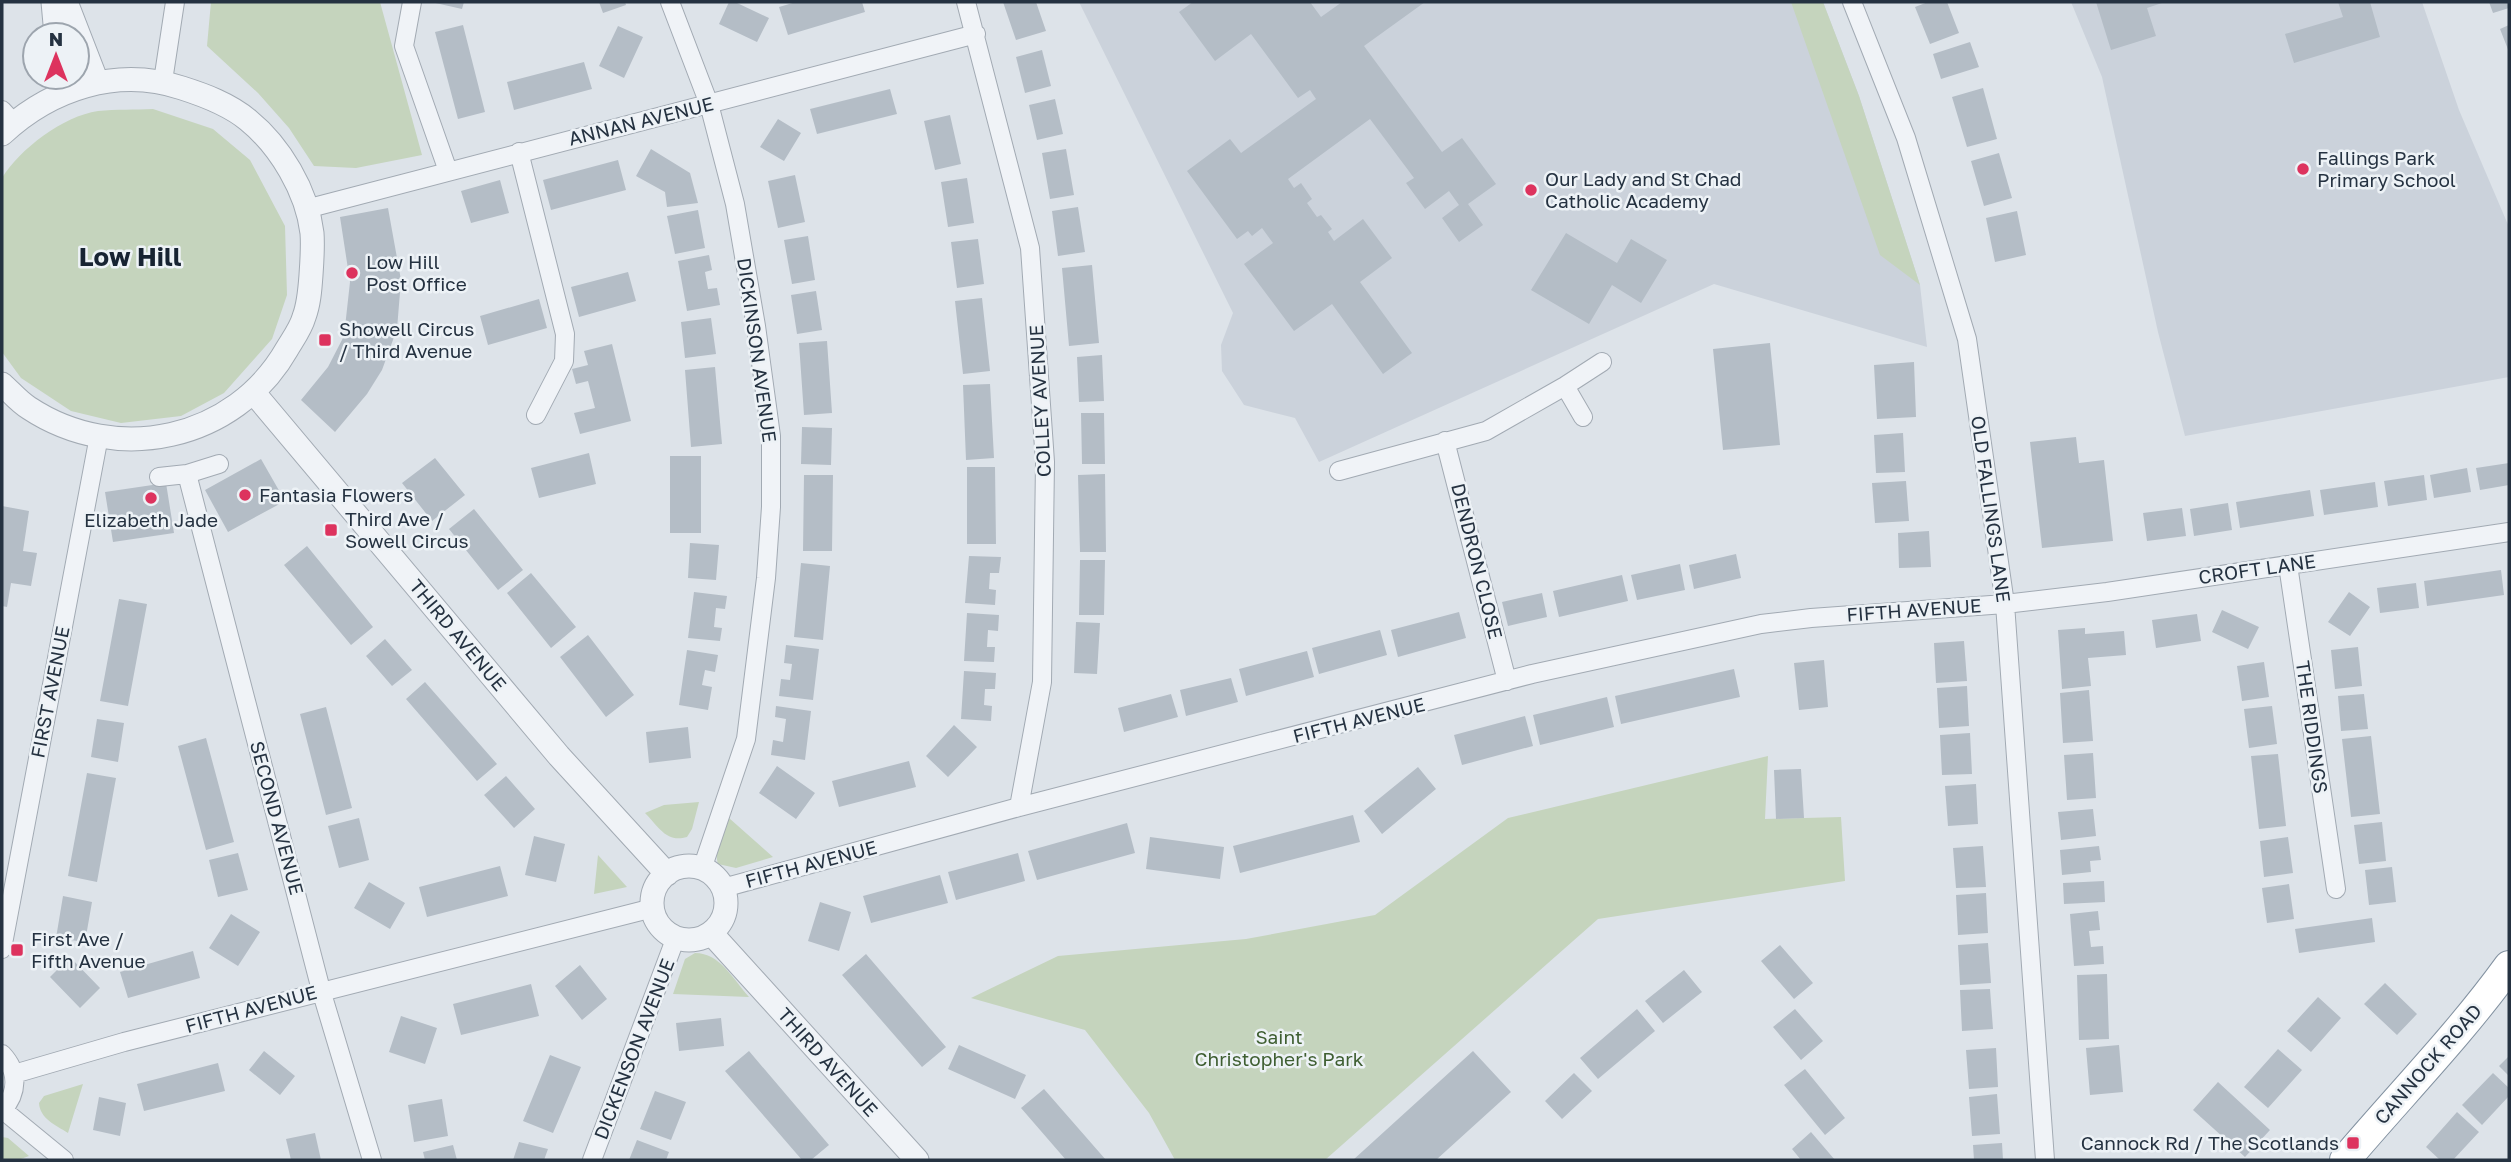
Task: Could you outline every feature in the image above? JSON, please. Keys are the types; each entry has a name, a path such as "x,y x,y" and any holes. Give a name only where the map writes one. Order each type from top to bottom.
{"highway":[{"name":"CANNOCK ROAD","path":"2345,1160 2432,1063 2509,966"}],"street":[{"path":"53,2 55,21"},
{"path":"66,2 97,82"},
{"path":"163,81 175,2"},
{"path":"412,2 404,46 447,171"},
{"name":"DICKINSON AVENUE","path":"670,2 709,104 735,204 771,436 771,507 766,578 746,739 702,869"},
{"name":"COLLEY AVENUE","path":"966,2 1030,247 1045,462 1042,682 1019,807"},
{"name":"OLD FALLINGS LANE","path":"1852,2 1906,138 1963,323 2005,604 2045,1160"},
{"name":"ANNAN AVENUE","path":"306,209 976,34"},
{"path":"2,384 28,408 40,415 67,427 99,436 140,440 188,431 232,410 254,393 282,357 304,317 312,261 312,233 306,209 285,162 248,119 224,105 163,81 91,82"},
{"path":"6,122 52,91"},
{"path":"519,152 565,334 564,361 536,415"},
{"path":"1339,471 1486,430 1602,362"},
{"path":"1565,386 1583,417"},
{"name":"THIRD AVENUE","path":"254,393 559,756 667,874"},
{"name":"FIRST AVENUE","path":"2,949 99,436"},
{"name":"DENDRON CLOSE","path":"1445,442 1507,681"},
{"path":"159,477 187,474 219,464"},
{"name":"SECOND AVENUE","path":"187,474 321,990 372,1160"},
{"name":"CROFT LANE","path":"2005,604 2107,592 2509,532"},
{"name":"THE RIDDINGS","path":"2288,565 2336,889"},
{"name":"FIFTH AVENUE","path":"723,888 1019,807 1532,674 1761,624 2005,604"},
{"path":"690,866 711,873 723,888 725,912 720,924 711,933 688,940 676,937 661,926 653,908 655,889 667,874 690,866"},
{"name":"FIFTH AVENUE","path":"14,1074 321,990 653,908"},
{"name":"THIRD AVENUE","path":"711,933 916,1160"},
{"name":"DICKENSON AVENUE","path":"592,1160 676,937"},
{"path":"2,1054 14,1074 15,1087 11,1100 2,1111 64,1160"}],"shaded area":[{"name":"Our Lady and St Chad Catholic Academy","path":"1079,2 1823,2 1859,96 1920,285 1927,347 1714,284 1319,462 1295,418 1244,405 1222,371 1221,345 1233,313"},
{"name":"Fallings Park Primary School","path":"2071,2 2422,2 2459,110 2509,227 2509,377 2185,436 2158,332 2102,77"}],"green space":[{"path":"211,2 380,2 422,155 356,168 314,166 289,128 258,93 207,46"},
{"path":"1791,2 1823,2 1859,96 1920,285 1880,255"},
{"path":"153,109 213,129 250,160 285,226 287,295 272,339 224,393 181,416 121,423 71,411 21,378 2,352 2,178 31,145 71,120 98,111"},
{"name":"Saint Christopher's Park","path":"1768,756 1765,819 1841,817 1845,881 1598,919 1325,1160 1175,1160 1149,1113 1085,1030 971,998 1058,956 1246,939 1375,915 1508,818"},
{"path":"699,802 692,829 687,837 668,836 645,813 664,805"},
{"path":"729,818 773,857 736,868 718,864 718,846"},
{"path":"598,855 627,887 594,894"},
{"path":"695,953 712,957 719,962 749,997 673,994 685,959"},
{"path":"83,1084 68,1133 45,1117 39,1103 44,1096"},
{"path":"2,1137 8,1138 29,1156 18,1160 2,1160"}],"building":[{"path":"431,2 464,2 462,9"},
{"path":"599,2 625,2 626,5 603,13"},
{"path":"729,2 735,2 769,18 757,42 719,24"},
{"path":"796,2 862,2 865,12 788,35 779,7"},
{"path":"1003,2 1036,2 1046,31 1016,40"},
{"path":"1193,2 1310,2 1321,17 1342,2 1425,2 1364,46 1442,152 1462,138 1496,184 1468,204 1483,225 1459,242 1442,218 1459,205 1449,191 1425,209 1406,183 1414,178 1370,119 1288,179 1294,188 1301,183 1312,199 1307,203 1317,217 1321,215 1332,229 1328,232 1334,241 1363,219 1392,258 1360,282 1412,353 1383,374 1332,304 1294,331 1244,264 1273,243 1262,228 1252,236 1248,231 1237,239 1187,171 1230,139 1241,153 1316,99 1310,90 1298,98 1251,34 1215,61 1179,12"},
{"path":"1928,2 1947,2 1959,33 1930,44 1915,7"},
{"path":"2096,2 2165,2 2147,8 2156,36 2111,50"},
{"path":"2338,2 2370,2 2380,37 2294,63 2285,34 2343,17"},
{"path":"2489,2 2509,2 2509,8 2493,13"},
{"path":"463,25 485,112 458,119 435,32"},
{"path":"2509,25 2509,52 2500,29"},
{"path":"618,26 643,37 624,78 599,66"},
{"path":"1970,42 1979,67 1941,79 1933,54"},
{"path":"1042,50 1051,86 1025,93 1016,57"},
{"path":"584,62 592,89 514,110 507,82"},
{"path":"1983,88 1997,139 1967,147 1952,97"},
{"path":"890,89 897,114 817,134 810,109"},
{"path":"1055,99 1063,134 1037,140 1029,105"},
{"path":"950,115 961,164 935,170 924,121"},
{"path":"778,119 801,133 784,161 760,147"},
{"path":"651,149 690,173 698,203 667,207 665,192 636,176"},
{"path":"1066,149 1074,195 1050,199 1042,153"},
{"path":"1999,153 2012,198 1984,206 1971,161"},
{"path":"618,160 626,190 551,210 543,180"},
{"path":"795,175 805,222 778,228 768,181"},
{"path":"967,178 974,223 948,227 941,182"},
{"path":"500,180 509,213 471,223 461,191"},
{"path":"1078,207 1085,252 1058,256 1052,211"},
{"path":"388,208 401,280 397,329 382,370 367,394 335,432 301,400 328,367 344,336 350,282 340,217"},
{"path":"698,210 705,248 675,254 667,216"},
{"path":"2017,211 2026,255 1995,262 1986,218"},
{"path":"1566,233 1617,263 1631,239 1667,260 1641,303 1612,285 1589,324 1531,290"},
{"path":"808,236 815,280 792,284 784,240"},
{"path":"978,239 984,284 957,288 951,242"},
{"path":"709,255 712,270 705,272 708,289 717,288 720,305 687,311 678,261"},
{"path":"1092,265 1099,343 1069,346 1062,268"},
{"path":"628,272 636,301 579,317 571,287"},
{"path":"816,291 822,330 797,334 791,295"},
{"path":"982,298 990,371 963,374 955,301"},
{"path":"539,299 547,328 488,345 480,316"},
{"path":"711,318 716,354 685,358 681,322"},
{"path":"827,341 832,413 804,415 799,343"},
{"path":"1770,343 1780,445 1723,450 1713,349"},
{"path":"612,344 631,421 580,434 574,413 595,408 588,381 576,384 572,369 588,365 584,351"},
{"path":"1102,355 1104,401 1079,402 1077,357"},
{"path":"1914,362 1916,417 1877,419 1874,365"},
{"path":"715,367 722,444 691,447 685,370"},
{"path":"990,384 994,458 966,460 963,385"},
{"path":"1081,413 1104,413 1105,464 1082,464"},
{"path":"802,427 832,428 831,465 801,464"},
{"path":"1903,433 1905,472 1876,473 1874,435"},
{"path":"2076,437 2079,463 2104,460 2113,541 2042,548 2030,442"},
{"path":"589,453 596,484 539,498 531,468"},
{"path":"670,456 701,456 701,533 670,533"},
{"path":"435,458 465,495 432,521 402,483"},
{"name":"Fantasia Flowers","path":"261,459 285,501 228,532 205,490"},
{"path":"2509,463 2509,485 2480,490 2476,468"},
{"path":"967,467 995,467 996,544 967,544"},
{"path":"2467,468 2471,492 2434,498 2430,475"},
{"path":"1105,474 1106,552 1080,552 1078,475"},
{"path":"804,475 833,475 832,551 803,551"},
{"path":"2424,475 2427,500 2388,506 2384,481"},
{"path":"1906,481 1909,521 1875,523 1872,483"},
{"path":"2375,482 2378,507 2324,515 2320,490"},
{"path":"166,483 174,533 113,542 105,492"},
{"path":"2310,490 2314,516 2240,528 2236,502"},
{"path":"2228,503 2232,530 2194,536 2190,509"},
{"path":"2,506 29,511 23,551 37,553 31,586 11,583 7,607 2,606"},
{"path":"2182,508 2186,536 2147,541 2143,513"},
{"path":"474,509 523,570 498,590 449,529"},
{"path":"1929,531 1931,567 1899,568 1898,533"},
{"path":"690,543 719,545 716,580 688,578"},
{"path":"307,546 373,627 351,645 284,565"},
{"path":"1736,554 1741,578 1694,589 1689,565"},
{"path":"969,556 1001,557 999,573 990,573 989,589 996,590 995,605 965,603"},
{"path":"1080,560 1105,560 1104,615 1079,615"},
{"path":"801,563 830,566 823,640 794,637"},
{"path":"1680,564 1685,590 1637,600 1631,575"},
{"path":"2501,570 2504,595 2427,606 2424,581"},
{"path":"531,573 576,627 551,648 507,593"},
{"path":"1622,575 1628,601 1559,617 1553,591"},
{"path":"2416,583 2419,608 2380,613 2377,588"},
{"path":"694,592 727,596 725,609 716,608 714,627 722,628 720,641 688,638"},
{"path":"2349,592 2370,607 2350,636 2328,622"},
{"path":"1542,593 1547,617 1508,626 1502,602"},
{"path":"119,599 147,604 128,706 100,701"},
{"path":"2222,610 2259,627 2248,649 2212,632"},
{"path":"1459,612 1466,638 1398,657 1391,630"},
{"path":"967,613 999,615 998,631 988,630 987,647 995,647 994,662 964,661"},
{"path":"2197,614 2201,641 2156,648 2152,620"},
{"path":"1076,622 1100,623 1097,674 1074,673"},
{"path":"2085,628 2085,634 2124,631 2126,655 2088,658 2091,686 2062,689 2058,630"},
{"path":"1380,630 1387,655 1319,674 1312,648"},
{"path":"588,635 634,695 606,717 560,657"},
{"path":"385,639 412,670 392,686 366,656"},
{"path":"1964,641 1967,681 1936,683 1934,643"},
{"path":"786,645 819,649 813,700 779,696 781,679 790,680 792,664 784,663"},
{"path":"2358,647 2362,686 2335,689 2331,650"},
{"path":"687,650 718,655 715,672 705,670 702,685 712,687 708,710 679,705"},
{"path":"1307,651 1314,677 1246,696 1239,669"},
{"path":"1824,660 1828,707 1799,710 1794,663"},
{"path":"2264,662 2269,697 2242,701 2237,666"},
{"path":"1734,669 1740,697 1621,724 1615,696"},
{"path":"964,671 996,673 995,689 985,689 984,705 992,706 991,721 961,719"},
{"path":"1231,678 1238,702 1186,716 1180,690"},
{"path":"425,682 497,764 477,781 406,699"},
{"path":"1967,686 1969,726 1939,728 1937,688"},
{"path":"2089,690 2093,741 2063,743 2060,693"},
{"path":"1171,694 1178,717 1124,732 1118,708"},
{"path":"2364,694 2368,729 2341,731 2338,696"},
{"path":"1607,697 1614,727 1540,745 1533,715"},
{"path":"776,706 811,711 805,760 771,755 773,740 783,742 786,719 775,717"},
{"path":"2272,706 2277,744 2249,748 2244,709"},
{"path":"326,707 352,808 326,815 300,714"},
{"path":"1525,716 1533,746 1462,765 1454,735"},
{"path":"97,719 124,723 118,762 91,757"},
{"path":"954,725 977,747 948,777 926,756"},
{"path":"688,727 691,758 649,763 646,732"},
{"path":"1970,733 1972,774 1942,775 1940,735"},
{"path":"2371,736 2380,814 2351,817 2342,739"},
{"path":"206,738 234,842 206,850 178,746"},
{"path":"2093,753 2096,798 2067,800 2064,755"},
{"path":"2278,754 2286,826 2259,829 2251,756"},
{"path":"909,761 916,787 839,807 832,781"},
{"path":"777,766 815,793 796,819 759,793"},
{"path":"1418,767 1436,789 1382,834 1364,811"},
{"path":"1801,769 1804,818 1776,819 1774,770"},
{"path":"87,773 116,778 97,882 68,876"},
{"path":"506,776 535,809 514,828 484,795"},
{"path":"1976,784 1978,824 1948,826 1945,786"},
{"path":"2093,809 2096,836 2061,840 2058,812"},
{"path":"1353,815 1360,842 1240,873 1233,846"},
{"path":"359,818 369,860 339,868 328,826"},
{"path":"2382,822 2386,861 2359,864 2354,825"},
{"path":"1127,823 1135,853 1037,880 1028,851"},
{"path":"534,836 565,844 556,882 525,875"},
{"path":"1150,837 1224,847 1220,879 1146,869"},
{"path":"2288,837 2293,873 2264,877 2260,841"},
{"path":"1983,846 1986,887 1956,888 1953,848"},
{"path":"2099,846 2101,860 2090,861 2091,872 2062,875 2060,850"},
{"path":"238,853 248,890 218,897 209,860"},
{"path":"1018,853 1025,881 956,900 948,872"},
{"path":"500,866 508,896 427,917 419,887"},
{"path":"2392,867 2396,902 2369,905 2365,870"},
{"path":"940,875 948,903 871,923 863,896"},
{"path":"2104,881 2105,902 2064,904 2063,883"},
{"path":"369,882 405,903 390,929 354,908"},
{"path":"2289,884 2294,919 2267,923 2262,888"},
{"path":"1986,893 1988,933 1958,935 1956,895"},
{"path":"63,896 92,902 85,942 56,938"},
{"path":"820,902 851,912 839,951 808,941"},
{"path":"2098,911 2100,930 2089,931 2091,947 2103,946 2104,964 2074,966 2070,914"},
{"path":"231,914 260,932 238,966 209,948"},
{"path":"2372,918 2375,942 2299,953 2295,929"},
{"path":"1988,943 1991,983 1960,985 1958,945"},
{"path":"1780,945 1813,983 1794,999 1761,961"},
{"path":"193,951 200,978 128,998 120,972"},
{"path":"866,954 946,1047 922,1067 842,975"},
{"path":"70,957 100,988 80,1008 50,977"},
{"path":"580,965 607,999 582,1020 555,986"},
{"path":"1684,970 1702,992 1663,1023 1645,1001"},
{"path":"2107,974 2109,1039 2079,1040 2077,975"},
{"path":"2385,983 2417,1014 2397,1035 2364,1004"},
{"path":"531,984 539,1016 461,1035 453,1004"},
{"path":"1990,989 1993,1029 1962,1031 1960,990"},
{"path":"2318,997 2341,1018 2311,1052 2287,1031"},
{"path":"1637,1009 1655,1031 1598,1079 1580,1058"},
{"path":"1795,1009 1823,1041 1801,1060 1773,1027"},
{"path":"401,1016 437,1028 425,1064 389,1052"},
{"path":"721,1018 724,1046 679,1051 676,1023"},
{"path":"959,1045 1026,1075 1015,1099 948,1069"},
{"path":"2119,1045 2123,1092 2090,1095 2086,1048"},
{"path":"1996,1048 1998,1087 1969,1089 1966,1050"},
{"path":"2278,1049 2302,1070 2268,1108 2244,1087"},
{"path":"264,1051 295,1076 280,1095 249,1070"},
{"path":"749,1051 829,1145 811,1160 802,1160 725,1071"},
{"path":"1473,1051 1511,1092 1436,1160 1353,1160"},
{"path":"550,1055 581,1067 553,1133 523,1121"},
{"path":"2509,1056 2509,1076 2499,1066"},
{"path":"218,1063 225,1091 144,1111 137,1084"},
{"path":"1805,1069 1845,1118 1825,1135 1784,1085"},
{"path":"1574,1073 1592,1091 1562,1119 1545,1101"},
{"path":"2493,1073 2509,1088 2509,1096 2482,1125 2462,1105"},
{"path":"2218,1082 2270,1130 2245,1157 2193,1110"},
{"path":"1044,1089 1106,1160 1066,1160 1021,1108"},
{"path":"655,1091 686,1102 671,1140 640,1129"},
{"path":"1997,1094 2000,1134 1972,1136 1969,1097"},
{"path":"99,1097 126,1103 120,1136 93,1130"},
{"path":"442,1099 448,1136 414,1142 408,1105"},
{"path":"2457,1112 2479,1132 2453,1160 2440,1160 2426,1147"},
{"path":"1811,1132 1835,1160 1801,1160 1792,1149"},
{"path":"315,1133 321,1160 291,1160 286,1139"},
{"path":"637,1140 669,1152 666,1160 629,1160"},
{"path":"519,1142 548,1149 544,1160 513,1160"},
{"path":"2002,1143 2003,1160 1974,1160 1973,1145"},
{"path":"453,1145 457,1160 425,1160 423,1152"}],"place":[{"name":"Fallings Park Primary School","path":"2303,169"},
{"name":"Our Lady and St Chad Catholic Academy","path":"1531,190"},
{"name":"Low Hill Post Office","path":"352,273"},
{"name":"Showell Circus / Third Avenue","path":"325,340"},
{"name":"Fantasia Flowers","path":"245,495"},
{"name":"Elizabeth Jade","path":"151,498"},
{"name":"Third Ave / Sowell Circus","path":"331,530"},
{"name":"First Ave / Fifth Avenue","path":"17,950"},
{"name":"Cannock Rd / The Scotlands","path":"2353,1143"}],"district":[{"name":"Low Hill","path":"130,257"}]}
